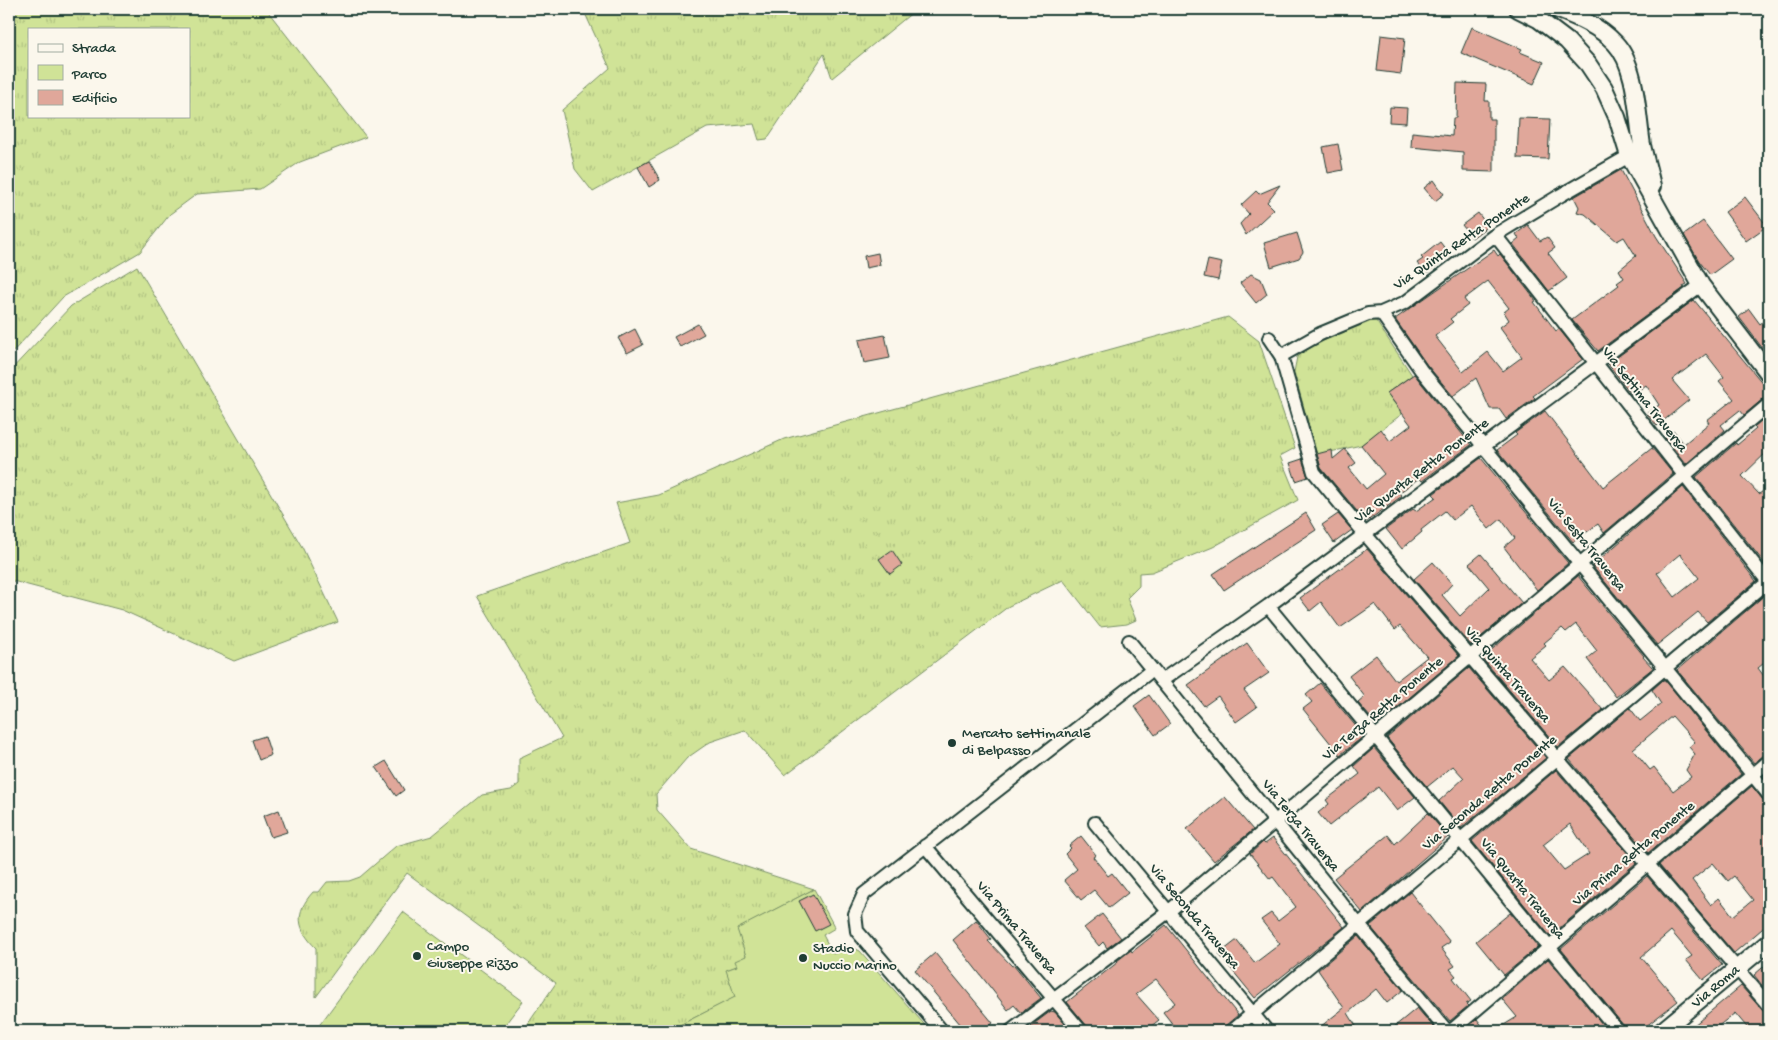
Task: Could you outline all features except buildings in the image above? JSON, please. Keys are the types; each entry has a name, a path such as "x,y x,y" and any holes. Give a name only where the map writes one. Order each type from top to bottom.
{"street":[{"path":"1518,9 1538,20 1567,41 1588,64 1604,88 1617,117 1629,156 1701,285 1769,374"},
{"path":"1556,9 1580,19 1604,34 1616,44 1624,57 1633,81 1643,148 1659,212"},
{"name":"Via Quinta Retta Ponente","path":"1281,356 1320,334 1368,314 1381,313 1406,302 1495,236 1629,156"},
{"name":"Via Settima Traversa","path":"1495,236 1594,364 1769,582"},
{"name":"Via Quarta Retta Ponente","path":"1161,681 1268,606 1701,285"},
{"name":"Via Sesta Traversa","path":"1381,313 1421,370 1769,795"},
{"name":"Via Quinta Traversa","path":"1269,338 1281,356 1314,472 1769,1006"},
{"name":"Via Terza Retta Ponente","path":"1011,1031 1168,912 1769,404"},
{"name":"Via Seconda Retta Ponente","path":"1232,1031 1769,582"},
{"name":"Via Quarta Traversa","path":"1268,606 1618,1031"},
{"name":"Via Terza Traversa","path":"1129,640 1359,925 1449,1031"},
{"path":"942,1031 857,931 855,914 864,894 1152,670"},
{"name":"Via Prima Retta Ponente","path":"1449,1031 1769,761"},
{"name":"Via Seconda Traversa","path":"1095,823 1267,1031"},
{"name":"Via Prima Traversa","path":"925,846 1081,1031"},
{"name":"Via Roma","path":"1662,1031 1769,942"}],"green space":[{"path":"9,9 266,9 366,137 300,162 260,189 197,194 170,214 140,252 63,297 9,356"},
{"path":"583,9 912,9 913,12 832,78 824,54 767,139 759,140 754,124 707,128 593,192 575,169 562,110 610,68"},
{"path":"137,266 302,547 338,622 234,661 122,610 9,580 9,372 71,306"},
{"path":"1228,317 1259,341 1295,448 1280,456 1298,500 1213,547 1152,572 1139,573 1139,586 1127,598 1136,620 1127,624 1100,627 1063,580 1009,606 785,775 745,730 710,742 687,758 656,794 657,810 691,849 814,889 738,929 746,956 737,966 727,970 736,997 668,1031 523,1031 556,983 407,873 316,997 316,948 305,934 300,921 303,907 313,892 319,892 327,882 349,881 360,877 396,846 432,836 482,795 511,790 519,784 519,758 562,738 477,596 630,543 616,503 659,495 784,439"},
{"path":"1369,320 1376,321 1412,375 1387,393 1402,414 1361,445 1317,455 1294,372 1297,357 1301,351"},
{"name":"Stadio Nuccio Marino","path":"814,889 835,928 823,935 833,954 850,946 860,951 930,1031 668,1031 735,997 726,970 737,966 735,961 746,956 737,929"},
{"name":"Campo Giuseppe Rizzo","path":"403,912 523,1001 500,1031 315,1031"}],"place":[{"name":"Mercato settimanale di Belpasso","path":"952,743"},
{"name":"Campo Giuseppe Rizzo","path":"417,956"},
{"name":"Stadio Nuccio Marino","path":"803,958"}]}
